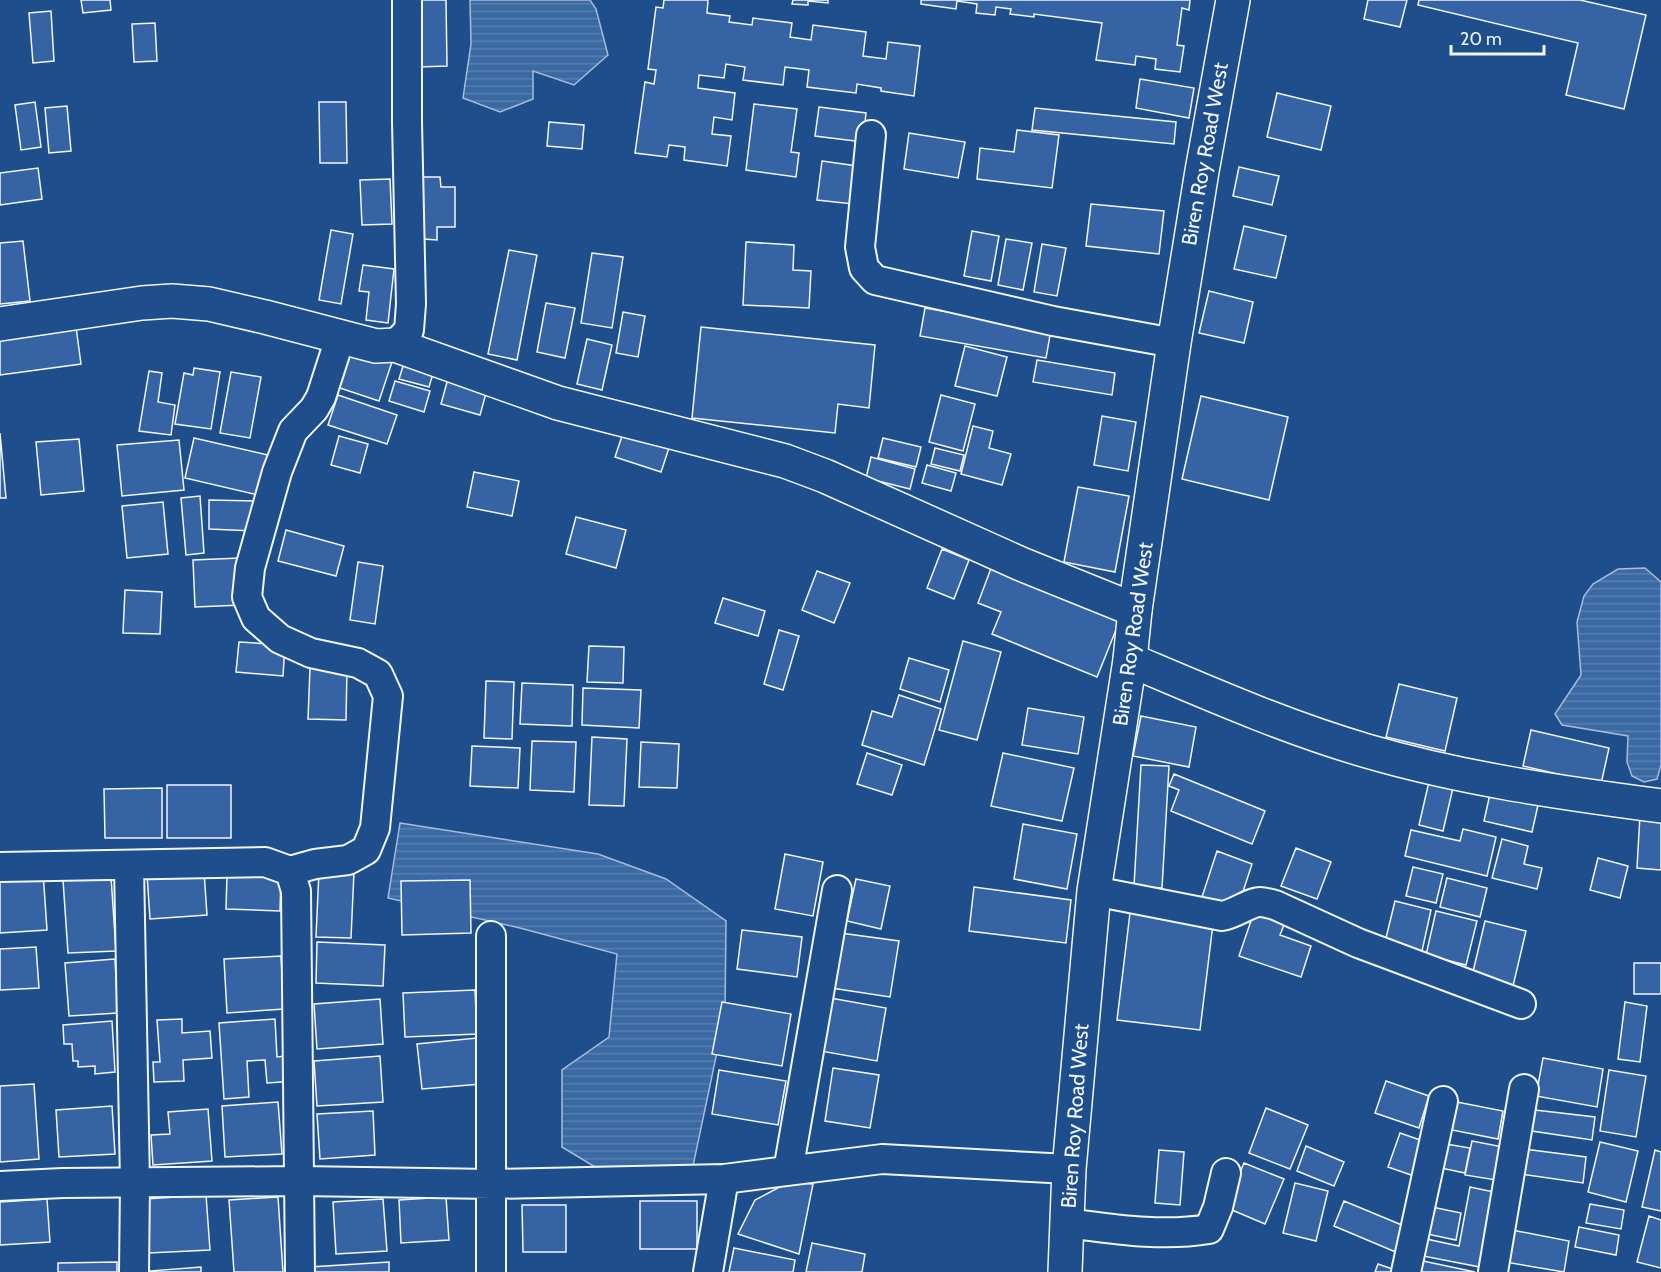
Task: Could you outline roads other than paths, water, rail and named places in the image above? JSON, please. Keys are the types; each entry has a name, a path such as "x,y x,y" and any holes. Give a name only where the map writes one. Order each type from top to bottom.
{"street":[{"path":"395,345 409,330 411,304 407,0"},
{"name":"Biren Roy Road West","path":"1065,1272 1069,1169 1094,891 1130,660 1135,610 1174,343 1233,0"},
{"path":"871,135 860,248 864,268 875,280 1053,321 1174,343"},
{"path":"0,324 142,303 172,302 208,304 341,335 376,346 395,345 558,403 785,461 825,476 1021,564 1135,610"},
{"path":"0,867 265,862 290,871 315,864 348,860 366,850 375,828 388,696 378,674 358,663 311,653 280,639 256,618 247,597 250,568 277,472 293,431 314,409 321,397 341,335"},
{"path":"1130,660 1256,713 1367,751 1561,793 1661,806"},
{"path":"129,866 135,1184 134,1272"},
{"path":"290,871 296,891 300,1272"},
{"path":"788,1172 837,890"},
{"path":"1094,891 1222,916 1234,914 1255,903 1275,905 1358,943 1521,1004"},
{"path":"491,936 491,1272"},
{"path":"1493,1272 1524,1089"},
{"path":"1406,1272 1443,1101"},
{"path":"0,1186 63,1183 300,1181 492,1184 724,1179 882,1159 1069,1169"},
{"path":"1067,1223 1132,1231 1173,1233 1209,1229 1218,1207 1226,1173"},
{"path":"708,1272 724,1179"}],"water":[{"path":"470,0 590,0 596,9 608,55 574,85 533,71 533,99 500,112 463,98 471,44"},
{"path":"1645,568 1661,582 1661,765 1657,779 1644,782 1632,776 1627,762 1628,736 1562,725 1555,714 1581,675 1577,622 1584,596 1593,584 1618,569"},
{"path":"400,823 598,854 666,879 726,921 725,1014 693,1166 600,1170 562,1147 562,1070 609,1037 617,954 520,928 388,898"}]}
